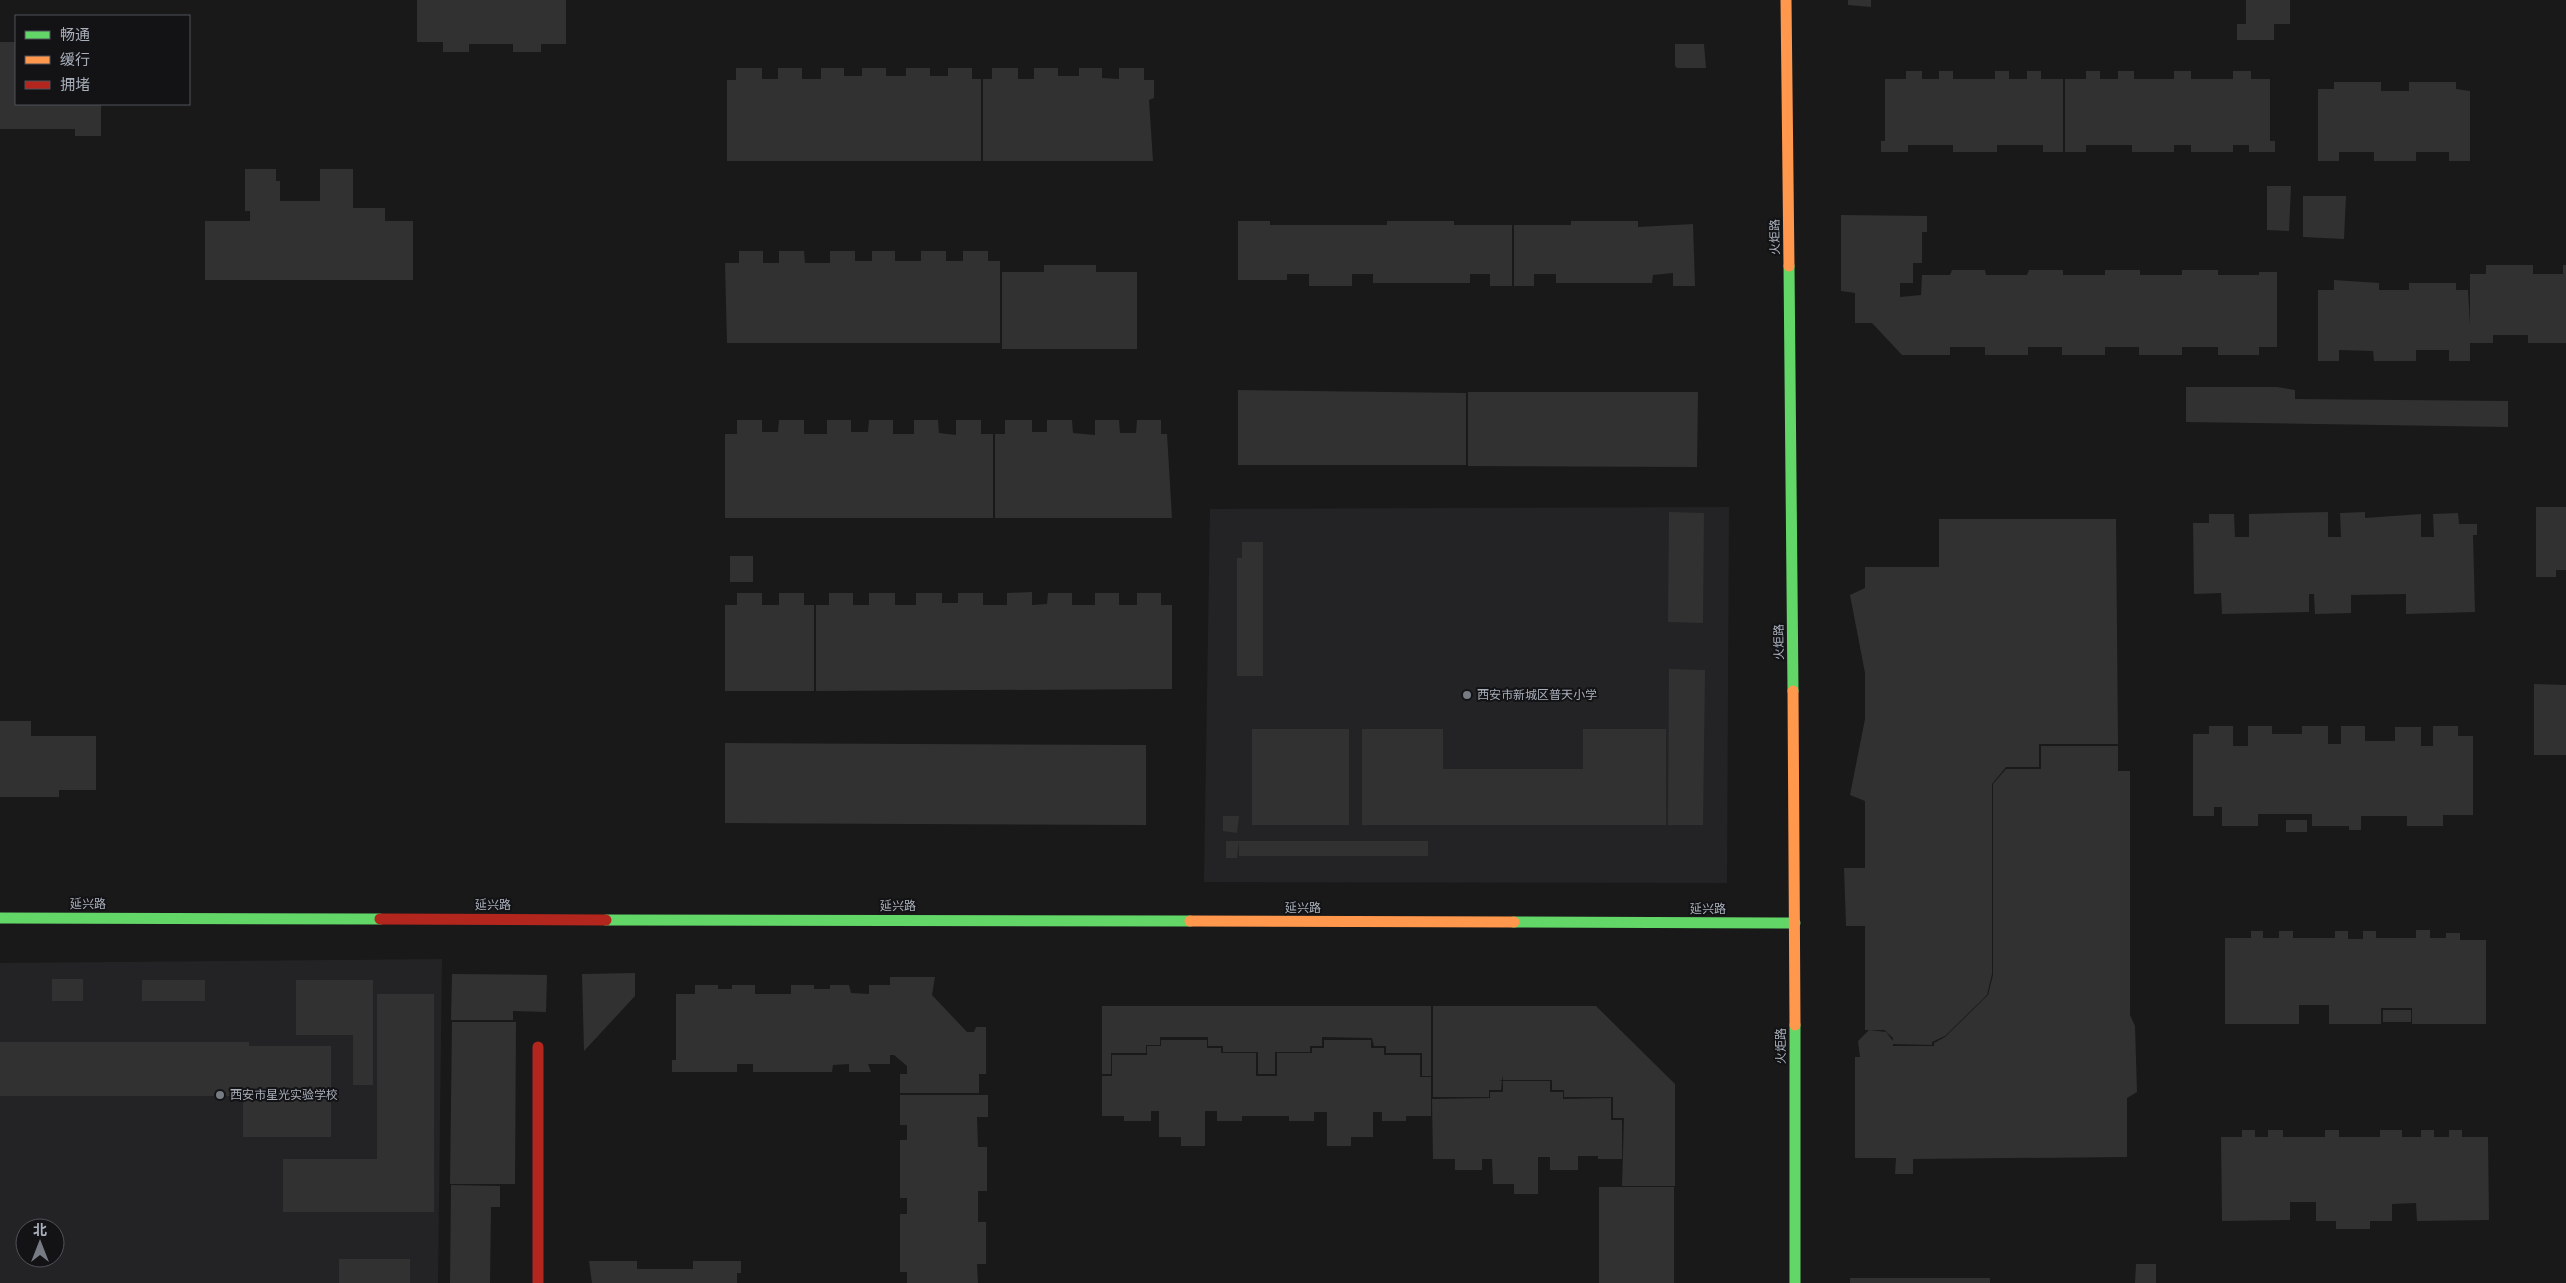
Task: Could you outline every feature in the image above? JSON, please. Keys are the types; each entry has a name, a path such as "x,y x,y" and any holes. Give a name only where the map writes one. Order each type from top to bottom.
{"street":[{"name":"火炬路","path":"1786,0 1795,923 1795,1283"},
{"name":"延兴路","path":"0,918 1795,923"},
{"path":"538,1048 538,1283"}],"shaded area":[{"name":"西安市新城区普天小学","path":"1729,507 1727,883 1204,882 1210,509"},
{"name":"西安市星光实验学校","path":"442,959 438,1283 0,1283 0,963"}],"building":[{"path":"417,0 566,0 566,44 541,44 541,52 513,52 513,44 469,44 469,52 443,52 443,42 417,42"},
{"path":"1848,0 1871,0 1871,7 1848,5"},
{"path":"2246,0 2290,0 2290,24 2274,24 2274,40 2237,40 2237,24 2246,24"},
{"path":"0,42 15,42 15,105 101,105 101,136 75,136 75,129 0,129"},
{"path":"1675,44 1704,44 1706,68 1677,68 1675,66"},
{"path":"736,68 762,68 762,79 778,79 778,68 802,68 802,79 821,79 821,68 844,68 844,76 862,76 862,68 886,68 886,76 906,76 906,68 930,68 930,76 948,76 948,68 972,68 972,79 981,79 981,161 727,161 727,80 736,80"},
{"path":"992,68 1018,68 1018,79 1034,79 1034,68 1058,68 1058,76 1079,76 1079,68 1102,68 1102,78 1119,79 1119,68 1144,68 1144,80 1154,80 1154,98 1149,100 1153,161 983,161 983,79 992,79"},
{"path":"1906,71 1922,71 1922,79 1939,79 1939,71 1953,71 1953,79 1995,79 1995,71 2009,71 2009,79 2027,79 2027,71 2041,71 2041,79 2063,79 2063,152 2043,152 2043,145 1997,145 1997,152 1953,152 1953,145 1908,145 1908,152 1881,152 1881,141 1885,141 1885,79 1906,79"},
{"path":"2086,71 2100,71 2100,79 2118,79 2118,71 2134,71 2134,79 2174,79 2174,71 2191,71 2191,79 2233,79 2233,71 2251,71 2251,79 2270,79 2270,141 2275,141 2275,152 2249,152 2249,145 2233,145 2233,152 2191,152 2191,145 2174,145 2174,152 2132,152 2132,145 2086,145 2086,152 2065,152 2065,79 2086,79"},
{"path":"2334,82 2381,82 2381,91 2409,91 2409,82 2456,82 2456,89 2470,91 2470,161 2449,161 2449,152 2416,152 2416,161 2374,161 2374,152 2339,152 2339,161 2318,161 2318,89 2334,89"},
{"path":"245,169 276,169 276,181 280,181 280,201 320,201 320,169 353,169 353,208 385,208 385,221 413,221 413,280 205,280 205,221 250,221 250,211 245,211"},
{"path":"2267,186 2291,186 2289,231 2267,230"},
{"path":"2303,196 2346,196 2344,239 2303,237"},
{"path":"1841,215 1927,216 1927,232 1922,232 1922,263 1913,263 1913,283 1900,283 1900,297 1921,295 1922,275 1950,275 1952,270 1985,270 1986,275 2027,275 2029,270 2063,270 2063,275 2105,275 2105,270 2140,270 2140,275 2182,275 2182,270 2218,270 2218,275 2259,275 2259,272 2277,272 2277,347 2259,347 2259,355 2218,355 2218,347 2182,347 2182,355 2139,355 2139,347 2105,347 2105,355 2062,355 2062,347 2028,347 2028,355 1985,355 1985,347 1950,347 1950,355 1902,355 1872,323 1855,323 1855,293 1841,291"},
{"path":"1238,221 1270,221 1270,225 1387,225 1387,221 1454,221 1454,225 1512,225 1512,286 1490,286 1490,274 1470,274 1470,283 1373,283 1373,274 1352,274 1352,286 1309,286 1309,274 1287,274 1287,280 1238,280"},
{"path":"1571,221 1638,221 1638,227 1693,224 1695,286 1673,286 1673,273 1653,275 1652,283 1556,283 1556,274 1534,274 1534,286 1514,286 1514,225 1571,225"},
{"path":"739,251 763,251 763,263 779,263 779,251 804,251 805,263 830,263 830,251 855,251 855,261 872,261 872,251 895,251 895,261 921,261 921,251 946,251 946,261 963,261 963,251 988,251 988,261 1000,261 1000,343 727,343 725,263 739,263"},
{"path":"1044,265 1096,265 1096,272 1137,272 1137,349 1002,349 1002,272 1044,272"},
{"path":"2486,265 2533,265 2533,274 2563,274 2563,265 2566,265 2566,343 2528,343 2528,335 2493,335 2493,343 2470,343 2470,361 2449,361 2449,350 2416,350 2416,361 2374,361 2373,351 2339,350 2339,361 2318,361 2318,290 2334,290 2334,280 2379,283 2379,290 2409,290 2409,283 2456,283 2456,290 2468,290 2470,326 2470,274 2486,274"},
{"path":"2186,387 2277,387 2295,390 2295,399 2508,401 2508,427 2186,422"},
{"path":"1238,390 1466,393 1466,465 1238,465"},
{"path":"1468,392 1698,392 1697,467 1468,466"},
{"path":"737,420 762,420 762,432 778,432 779,420 804,420 804,434 827,434 827,420 851,420 851,432 868,432 869,420 893,420 893,434 914,434 914,420 938,420 939,433 956,435 956,420 981,420 981,434 993,434 993,518 725,518 725,434 737,434"},
{"path":"1005,420 1032,420 1032,432 1047,432 1047,420 1072,420 1073,433 1095,435 1095,420 1119,420 1120,433 1136,433 1137,420 1161,420 1161,434 1167,434 1172,518 995,518 995,434 1005,434"},
{"path":"2536,507 2566,507 2566,570 2556,570 2556,577 2536,577"},
{"path":"1669,512 1704,513 1703,623 1668,622"},
{"path":"2328,512 2328,537 2341,537 2340,513 2365,512 2365,518 2421,514 2421,537 2434,537 2433,514 2458,513 2459,524 2477,524 2477,535 2473,535 2475,612 2406,614 2406,594 2351,595 2351,613 2315,614 2314,594 2309,594 2309,612 2222,614 2221,593 2194,594 2193,523 2209,523 2209,514 2234,514 2235,537 2249,537 2249,514"},
{"path":"1939,519 2116,519 2118,744 2039,744 2039,767 2006,767 1992,784 1992,974 1987,995 1945,1036 1932,1042 1932,1045 1893,1044 1893,1046 1934,1046 1934,1043 1945,1037 1988,995 1993,975 1993,784 2006,769 2041,769 2041,746 2118,746 2118,771 2130,771 2130,1015 2135,1026 2137,1092 2127,1098 2127,1157 1913,1159 1913,1174 1895,1174 1896,1158 1855,1158 1855,1057 1860,1057 1858,1041 1869,1030 1865,1030 1865,926 1846,926 1844,868 1865,868 1865,801 1850,795 1865,719 1865,673 1850,595 1865,588 1865,567 1939,567","holes":["1882,1028 1893,1038 1893,1041 1886,1032 1869,1030 1884,1030"]},
{"path":"1242,542 1263,542 1263,676 1237,676 1237,558 1242,558"},
{"path":"730,556 753,556 753,582 730,582"},
{"path":"1032,592 1032,605 1047,604 1048,593 1072,593 1072,605 1095,605 1095,593 1119,593 1119,605 1137,605 1137,593 1161,593 1161,605 1172,605 1172,689 816,691 816,605 829,605 829,593 853,593 853,605 869,605 869,593 895,593 895,605 916,605 916,593 942,593 942,603 958,603 958,593 983,593 983,605 1007,605 1007,593"},
{"path":"737,593 762,593 762,605 779,605 779,593 804,593 804,605 814,605 814,691 725,691 725,605 737,605"},
{"path":"1669,669 1705,670 1703,825 1668,825"},
{"path":"2534,684 2566,685 2566,755 2534,755"},
{"path":"0,721 31,721 31,736 96,736 96,790 59,790 59,797 0,797"},
{"path":"2209,726 2233,726 2233,746 2248,746 2248,726 2272,726 2272,734 2302,734 2302,726 2328,726 2328,744 2341,744 2341,726 2365,726 2365,741 2395,741 2395,727 2421,727 2421,746 2433,746 2433,726 2458,726 2458,736 2473,736 2473,815 2443,815 2443,826 2407,826 2407,816 2361,816 2361,830 2349,830 2349,826 2312,826 2312,814 2258,814 2258,826 2222,826 2222,807 2214,807 2214,816 2193,816 2193,734 2209,734"},
{"path":"1252,729 1349,729 1349,825 1252,825"},
{"path":"1362,729 1443,729 1443,769 1583,769 1583,729 1666,729 1666,825 1362,825"},
{"path":"725,743 1146,745 1146,825 725,823"},
{"path":"1223,816 1239,816 1237,833 1223,831"},
{"path":"2286,820 2307,820 2307,832 2286,832"},
{"path":"1226,841 1239,841 1237,858 1226,858"},
{"path":"1239,841 1428,841 1428,856 1239,856"},
{"path":"2416,930 2430,930 2430,938 2446,938 2446,933 2460,933 2460,940 2486,940 2486,1024 2412,1024 2412,1008 2381,1008 2381,1024 2329,1024 2329,1005 2299,1005 2299,1024 2225,1024 2225,938 2251,938 2251,931 2263,931 2263,938 2279,938 2279,931 2293,931 2293,938 2335,938 2335,931 2348,931 2348,939 2363,939 2363,931 2376,931 2376,938 2416,938"},
{"path":"635,973 635,996 584,1051 582,974"},
{"path":"452,974 547,975 546,1012 513,1011 513,1020 451,1020"},
{"path":"890,977 935,977 932,995 967,1032 974,1032 976,1027 986,1027 986,1074 979,1074 979,1093 900,1093 900,1074 907,1074 907,1066 894,1055 890,1055 890,1064 868,1064 871,1072 849,1072 849,1064 833,1065 832,1072 753,1072 753,1064 737,1064 737,1072 672,1072 672,1060 676,1060 676,994 695,994 695,985 718,985 718,989 732,989 732,985 755,985 755,994 791,994 791,985 814,985 814,989 830,989 830,985 849,985 851,993 869,994 869,985 890,985"},
{"path":"52,979 83,979 83,1001 52,1001"},
{"path":"142,980 205,980 205,1001 142,1001"},
{"path":"296,980 373,980 373,1085 353,1085 353,1035 296,1035"},
{"path":"377,994 434,994 434,1212 283,1212 283,1159 377,1159"},
{"path":"1102,1006 1431,1006 1431,1076 1422,1076 1422,1053 1386,1053 1386,1046 1374,1046 1372,1038 1322,1037 1322,1046 1310,1046 1310,1052 1275,1052 1275,1074 1258,1074 1258,1052 1223,1052 1223,1046 1208,1046 1208,1037 1160,1037 1160,1045 1146,1045 1146,1053 1111,1053 1111,1074 1102,1074"},
{"path":"1433,1006 1596,1006 1675,1084 1675,1186 1622,1186 1624,1118 1613,1118 1613,1097 1564,1097 1564,1090 1552,1090 1552,1080 1503,1080 1503,1076 1502,1080 1499,1080 1502,1081 1501,1090 1489,1090 1489,1097 1433,1097"},
{"path":"2383,1010 2411,1010 2411,1022 2383,1022"},
{"path":"452,1022 516,1022 515,1184 450,1184"},
{"path":"1161,1040 1207,1040 1207,1048 1221,1048 1221,1053 1256,1053 1256,1076 1277,1076 1277,1053 1312,1053 1312,1048 1324,1048 1324,1040 1371,1040 1371,1048 1384,1048 1384,1055 1420,1055 1420,1077 1431,1077 1431,1116 1406,1116 1406,1121 1382,1121 1382,1112 1373,1112 1373,1137 1351,1137 1351,1146 1327,1146 1327,1112 1314,1112 1314,1121 1289,1121 1289,1116 1242,1116 1242,1121 1217,1121 1217,1111 1205,1111 1205,1146 1181,1146 1181,1137 1159,1137 1159,1111 1151,1111 1151,1121 1124,1121 1124,1116 1102,1116 1102,1076 1112,1076 1112,1055 1147,1055 1147,1046 1161,1046"},
{"path":"0,1042 249,1042 249,1046 331,1046 331,1137 243,1137 243,1096 0,1096"},
{"path":"1503,1081 1550,1081 1550,1092 1563,1092 1563,1099 1611,1098 1611,1120 1622,1120 1622,1159 1598,1159 1598,1156 1578,1156 1578,1170 1550,1170 1550,1157 1538,1157 1538,1194 1514,1194 1514,1184 1493,1184 1492,1159 1482,1159 1482,1170 1455,1170 1455,1159 1433,1159 1432,1099 1490,1098 1490,1092 1503,1092"},
{"path":"900,1095 988,1095 988,1117 977,1117 978,1147 987,1147 987,1191 978,1191 978,1222 986,1222 986,1264 977,1264 978,1283 907,1283 907,1272 900,1272 900,1214 907,1214 907,1198 900,1198 900,1140 907,1140 907,1125 900,1125"},
{"path":"2242,1130 2255,1130 2255,1137 2268,1137 2268,1130 2283,1130 2283,1137 2325,1137 2325,1130 2339,1130 2339,1137 2380,1137 2380,1130 2402,1130 2402,1137 2421,1137 2421,1130 2434,1130 2434,1137 2449,1137 2449,1130 2462,1130 2462,1137 2488,1137 2489,1220 2417,1221 2416,1203 2392,1204 2392,1221 2370,1221 2370,1229 2336,1229 2336,1221 2316,1221 2316,1202 2290,1202 2290,1220 2222,1221 2221,1137 2242,1137"},
{"path":"451,1185 500,1186 500,1207 491,1207 490,1283 450,1283"},
{"path":"1599,1187 1674,1187 1674,1283 1599,1283"},
{"path":"339,1259 410,1259 410,1283 339,1283"},
{"path":"589,1261 637,1261 637,1269 693,1269 693,1261 741,1261 741,1273 737,1273 737,1283 592,1283"},
{"path":"2136,1264 2156,1264 2156,1283 2135,1283"},
{"path":"1850,1278 1990,1278 1990,1283 1850,1283"}],"traffic: fast":[{"path":"1789,266 1793,691"},
{"path":"0,918 380,919"},
{"path":"606,920 1190,921"},
{"path":"1514,922 1795,923"},
{"path":"1795,1025 1795,1283"}],"traffic: slow":[{"path":"1786,0 1789,266"},
{"path":"1793,691 1795,1025"},
{"path":"1190,921 1514,922"}],"traffic: jam":[{"path":"380,919 606,920"},
{"path":"538,1047 538,1283"}],"place":[{"name":"西安市新城区普天小学","path":"1467,695"},
{"name":"西安市星光实验学校","path":"220,1095"}]}
